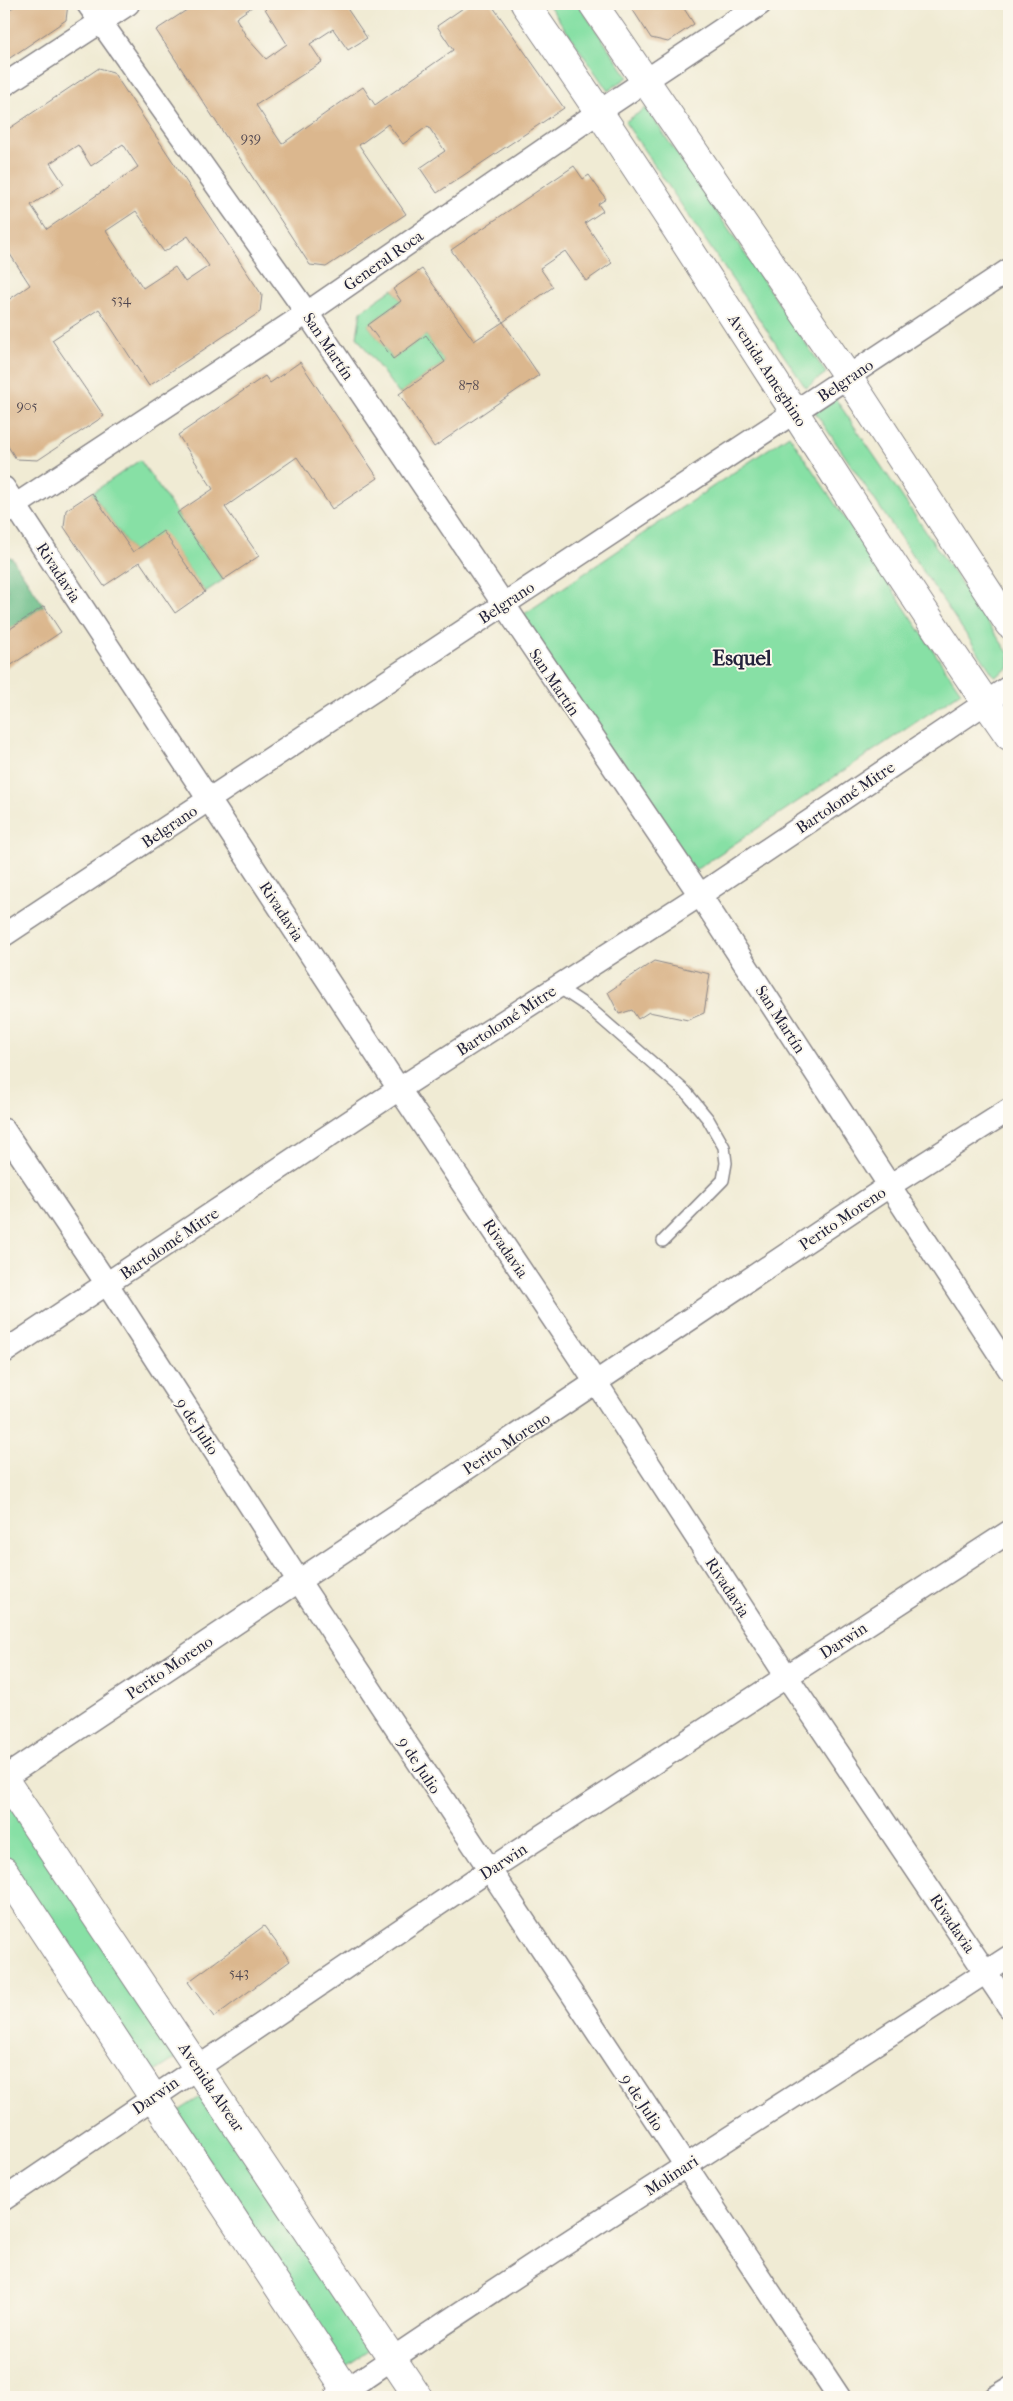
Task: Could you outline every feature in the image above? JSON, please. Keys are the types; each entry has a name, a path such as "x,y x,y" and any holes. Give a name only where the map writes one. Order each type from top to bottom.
{"main road":[{"name":"Avenida Ameghino","path":"526,4 600,111 795,413 1009,736"},
{"path":"592,4 848,377 1009,624"},
{"name":"Avenida Alvear","path":"4,1778 418,2397"},
{"path":"4,1871 344,2395"}],"street":[{"path":"4,85 94,13 128,4"},
{"name":"General Roca","path":"8,502 307,313 600,111 760,4"},
{"name":"San Martín","path":"94,13 307,313 700,895 1009,1369"},
{"name":"Belgrano","path":"4,935 1009,270"},
{"name":"Rivadavia","path":"8,502 597,1384 786,1677 1009,2007"},
{"name":"Bartolomé Mitre","path":"4,1352 399,1089 700,895 1009,687"},
{"name":"Perito Moreno","path":"4,1778 298,1580 597,1384 889,1186 1009,1110"},
{"name":"9 de Julio","path":"4,1130 107,1284 298,1580 489,1870 839,2397"},
{"name":"Darwin","path":"4,2199 197,2066 489,1870 1009,1532"},
{"name":"Molinari","path":"344,2395 392,2358 685,2165 1009,1957"},
{"path":"996,2397 1009,2388"}],"lane":[{"path":"558,987 587,1006 686,1092 708,1119 724,1147 726,1163 723,1180 663,1240"}],"green space":[{"path":"548,4 578,4 628,77 608,91"},
{"path":"646,108 826,373 806,388 625,122"},
{"path":"393,289 401,301 368,325 393,359 426,335 445,362 399,394 357,337 361,311"},
{"path":"835,398 1009,654 1009,668 995,677 815,412"},
{"path":"789,435 961,692 685,877 514,621"},
{"path":"140,460 223,580 205,592 163,532 133,552 92,493"},
{"path":"4,555 12,558 44,606 7,631 4,626 4,594 8,590 4,583"},
{"path":"9,1803 178,2057 150,2075 4,1856 4,1807"},
{"path":"205,2094 374,2347 346,2366 177,2112"}],"building":[{"path":"18,4 68,4 66,20 4,62 4,13"},
{"path":"196,4 256,4 236,18 247,38 266,59 287,44 262,4 344,4 367,38 348,50 333,29 310,44 322,62 256,105 282,144 363,87 375,105 453,50 437,26 469,4 491,4 564,108 437,193 420,168 445,151 428,126 403,144 388,124 359,145 406,214 326,267 310,265 156,30"},
{"path":"629,4 681,4 694,24 668,42 651,38"},
{"path":"99,68 113,72 262,295 260,312 149,386 99,309 52,340 104,416 38,460 16,459 4,440 4,303 30,285 4,245 4,132","holes":["123,144 138,167 47,229 31,205 64,184 50,163 78,145 91,166","136,211 164,252 188,236 209,266 185,282 175,267 143,288 106,231"]},
{"path":"574,166 583,179 589,175 606,199 598,204 603,211 585,223 612,263 586,281 565,251 540,268 553,287 503,322 451,250"},
{"path":"422,269 474,341 503,322 539,375 434,447 399,394 445,362 426,335 393,359 368,325 401,301 393,289"},
{"path":"300,362 378,478 332,509 297,457 225,507 259,556 223,580 177,513 213,489 178,435 265,376 270,383"},
{"path":"92,493 133,552 163,531 205,592 175,613 140,562 104,586 64,527 66,510"},
{"path":"44,606 61,632 4,670 4,626 7,631"},
{"path":"654,961 710,974 704,1013 688,1020 649,1012 638,1019 632,1010 619,1014 608,992"},
{"path":"264,1926 290,1961 214,2017 188,1982"}],"district":[{"name":"Esquel","path":"742,658"}]}
